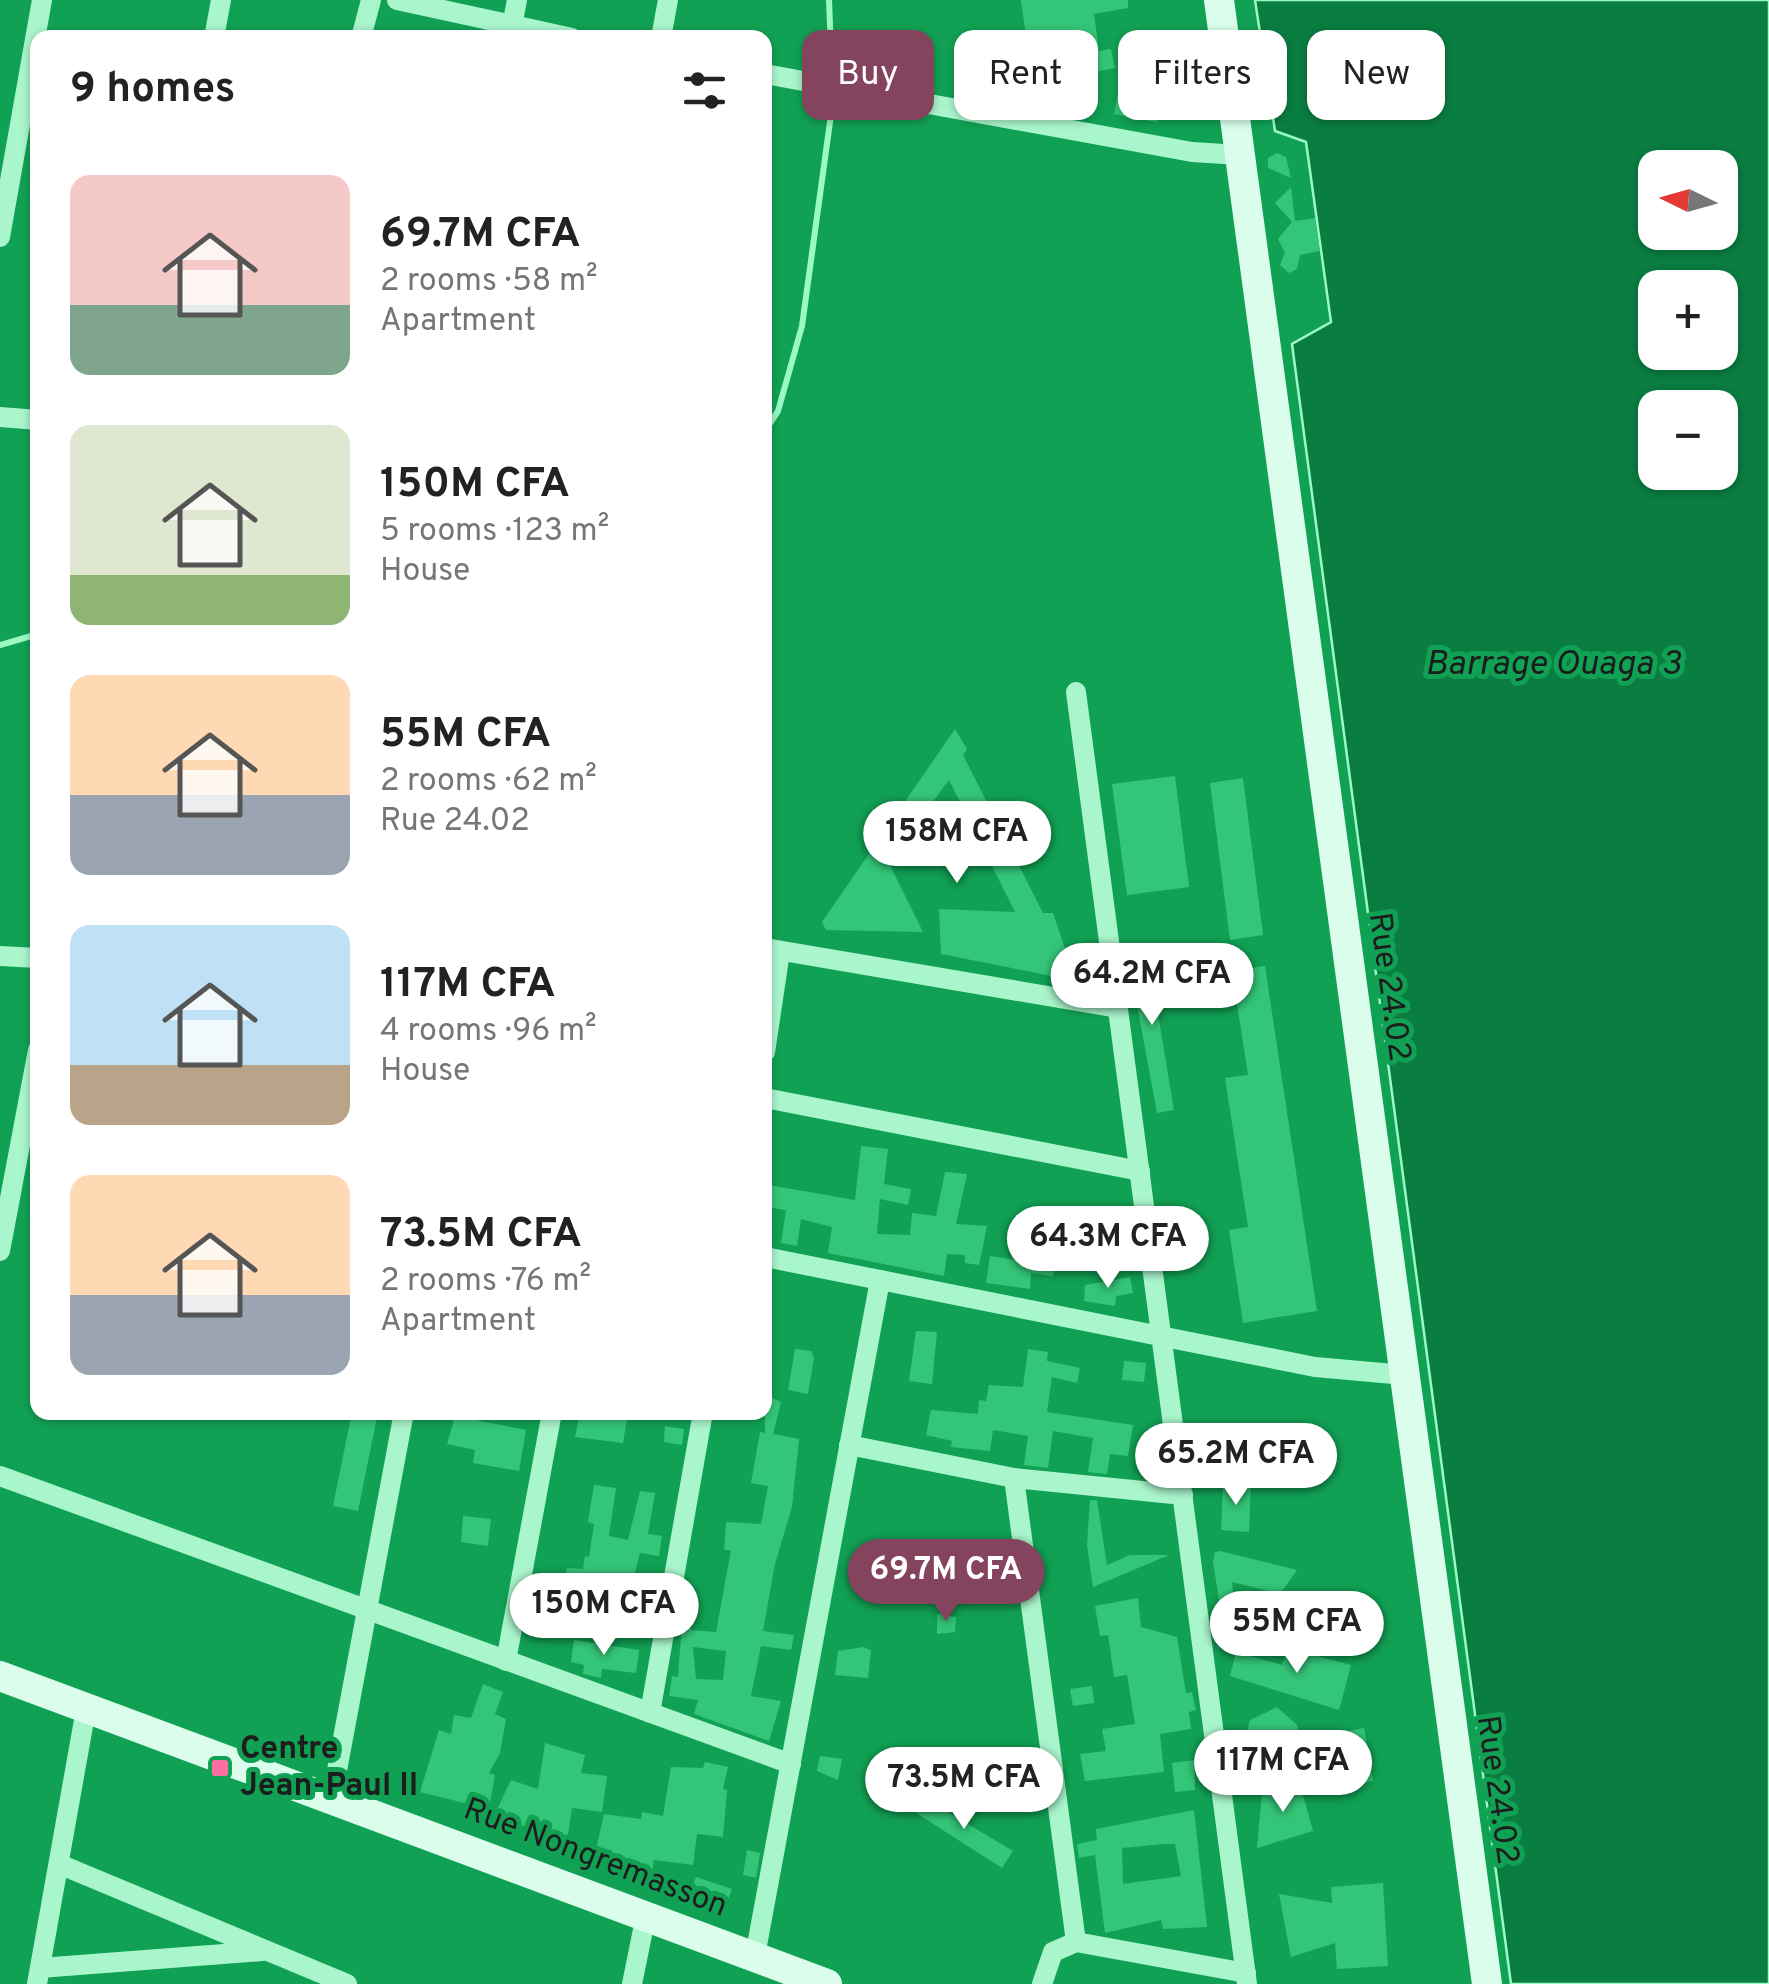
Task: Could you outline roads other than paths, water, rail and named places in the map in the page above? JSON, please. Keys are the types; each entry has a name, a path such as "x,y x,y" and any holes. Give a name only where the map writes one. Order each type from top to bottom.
{"street":[{"path":"37,30 42,0"},
{"path":"215,30 221,0"},
{"path":"363,30 370,0"},
{"path":"397,0 532,30"},
{"path":"512,26 517,0"},
{"path":"662,30 668,0"},
{"name":"Rue 24.02","path":"1219,0 1487,1984"},
{"path":"0,236 30,67"},
{"path":"772,75 1192,152 1240,155"},
{"path":"0,417 30,419"},
{"path":"1042,1984 1053,1952 1076,1942 1246,1979 1076,692"},
{"path":"772,950 1118,1008"},
{"path":"0,956 30,958"},
{"path":"772,1099 1140,1171"},
{"path":"0,1251 30,1119"},
{"path":"772,1258 1315,1367 1405,1375"},
{"path":"769,1968 791,1764 880,1280"},
{"path":"332,1797 403,1420"},
{"path":"506,1660 551,1420"},
{"path":"650,1713 702,1420"},
{"path":"849,1445 1014,1478 1183,1494"},
{"path":"0,1476 791,1764"},
{"path":"1014,1478 1076,1942"},
{"name":"Rue Nongremasson","path":"0,1676 646,1915 769,1968 828,1984"},
{"path":"86,1709 38,1976 266,1950"},
{"path":"59,1864 347,1984"},
{"path":"632,1984 646,1915"}],"water":[{"name":"Barrage Ouaga 3","path":"1255,0 1769,0 1769,1984 1511,1984 1292,344 1331,322 1306,142 1275,131 1273,120 1287,120 1287,30 1260,30"}],"waterway":[{"path":"772,420 802,326 833,100 829,0"},
{"path":"0,645 30,636"}],"place":[{"name":"Centre Jean-Paul II","path":"220,1768"}]}
